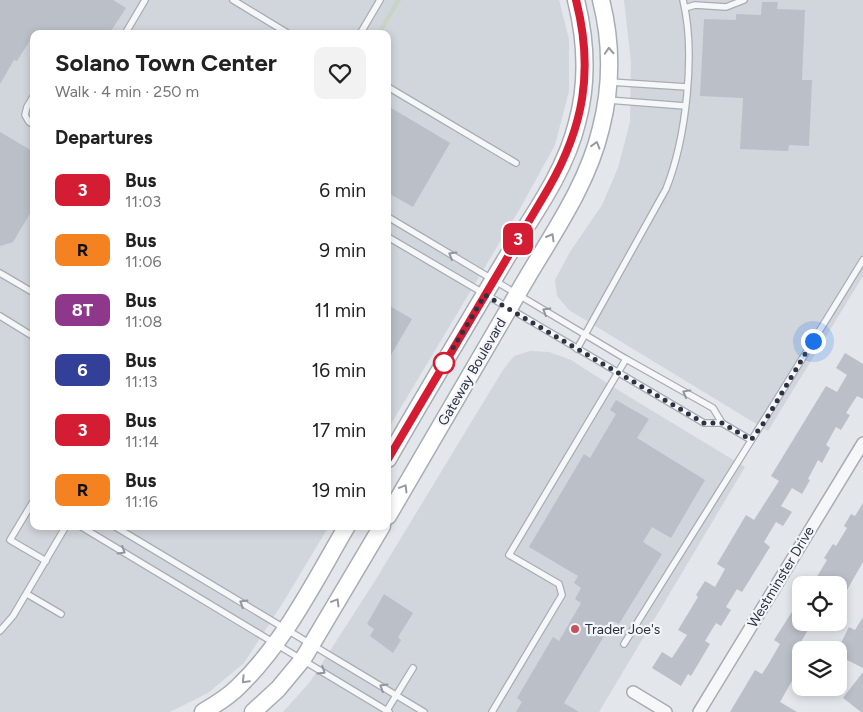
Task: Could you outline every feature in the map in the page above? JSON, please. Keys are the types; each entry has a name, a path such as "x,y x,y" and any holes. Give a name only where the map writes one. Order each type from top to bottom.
{"street":[{"name":"Gateway Boulevard","path":"391,454 558,172 569,149 578,124 583,95 585,61 582,24 576,0"},
{"name":"Gateway Boulevard","path":"391,511 518,294 582,180 592,157 608,100 610,82 606,19 601,0"},
{"name":"Westminster Drive","path":"699,712 863,443"},
{"path":"204,712 236,689 259,666 277,644 345,530"},
{"path":"253,712 278,689 303,659 380,530"},
{"path":"633,692 666,712"}],"lane":[{"path":"127,30 145,0"},
{"path":"233,0 282,30"},
{"path":"362,30 380,0"},
{"path":"577,349 666,189 674,171 681,138 689,69 688,20 683,0"},
{"path":"685,8 695,5 726,7 744,0"},
{"path":"610,82 687,87"},
{"path":"391,89 516,163"},
{"path":"608,100 685,106"},
{"path":"30,102 25,115 30,123"},
{"path":"391,219 585,335 713,408 722,423 751,440"},
{"path":"391,239 704,423 722,423"},
{"path":"624,644 751,440 765,421 863,260"},
{"path":"0,273 30,291"},
{"path":"0,316 30,335"},
{"path":"492,712 562,595 559,584 509,555 626,359"},
{"path":"30,507 10,540 46,561"},
{"path":"0,631 13,616 27,594 64,530"},
{"path":"87,530 303,659 387,712 413,668"},
{"path":"121,530 424,712"},
{"path":"27,594 61,614"}],"shaded area":[{"path":"0,0 559,0 569,39 569,91 555,145 522,205 391,424 391,30 30,30 30,530 327,530 244,663 208,693 170,712 0,712"},
{"path":"624,0 863,0 863,276 768,431 569,310 557,296 555,280 570,252 602,205 618,168 630,122 631,62"},
{"path":"530,351 549,352 571,360 745,467 599,712 283,712 310,682 373,584 503,370 514,356"}],"green space":[{"path":"396,0 401,0 383,30 378,30"}],"building":[{"path":"0,0 113,0 126,8 112,30 30,30 30,40 17,61 14,60 0,84"},
{"path":"762,2 778,2 777,9 805,10 802,80 812,80 809,146 789,145 788,151 740,149 743,98 700,96 704,19 736,20 736,14 761,15"},
{"path":"391,108 450,143 413,207 391,195"},
{"path":"0,132 30,150 30,214 13,242 0,246"},
{"path":"391,307 412,319 391,355"},
{"path":"845,353 863,364 863,399 857,396 846,413 850,415 841,430 836,427 826,445 830,448 822,463 818,460 802,494 792,488 781,506 792,512 783,526 776,522 764,542 770,547 742,592 737,589 726,607 731,610 721,626 716,623 705,641 710,644 691,676 688,674 681,686 652,668 662,652 672,658 687,635 678,630 698,597 696,595 705,581 715,587 725,569 717,564 746,515 754,520 779,481 771,476 826,386 837,392 847,375 836,368"},
{"path":"616,400 649,419 637,438 705,480 671,538 652,527 643,542 662,554 619,624 613,621 564,703 579,712 516,712 522,702 517,698 553,637 559,641 581,603 575,599 581,588 574,583 578,576 529,547 584,454 590,458 616,414 610,410"},
{"path":"863,503 863,562 847,590 847,576 817,576 827,560 824,558 833,544 836,546 847,528 844,526 851,514 855,516"},
{"path":"384,594 413,613 398,637 401,640 393,653 370,636 374,629 367,624"},
{"path":"792,612 792,631 807,631 801,641 792,641 792,681 780,702 797,712 730,712 755,670 762,674 769,663 780,644 774,640"},
{"path":"863,617 863,668 847,660 847,641 842,641 849,627 855,630"},
{"path":"863,672 863,712 843,698 847,696 847,693"}],"bus line":[{"name":"3","path":"391,454 558,172 569,149 578,124 583,95 585,61 582,24 576,0"}],"place":[{"name":"Trader Joe's","path":"575,629"}],"route":[{"path":"444,363 485,295 704,423 722,423 751,440 765,421 813,341"}]}
